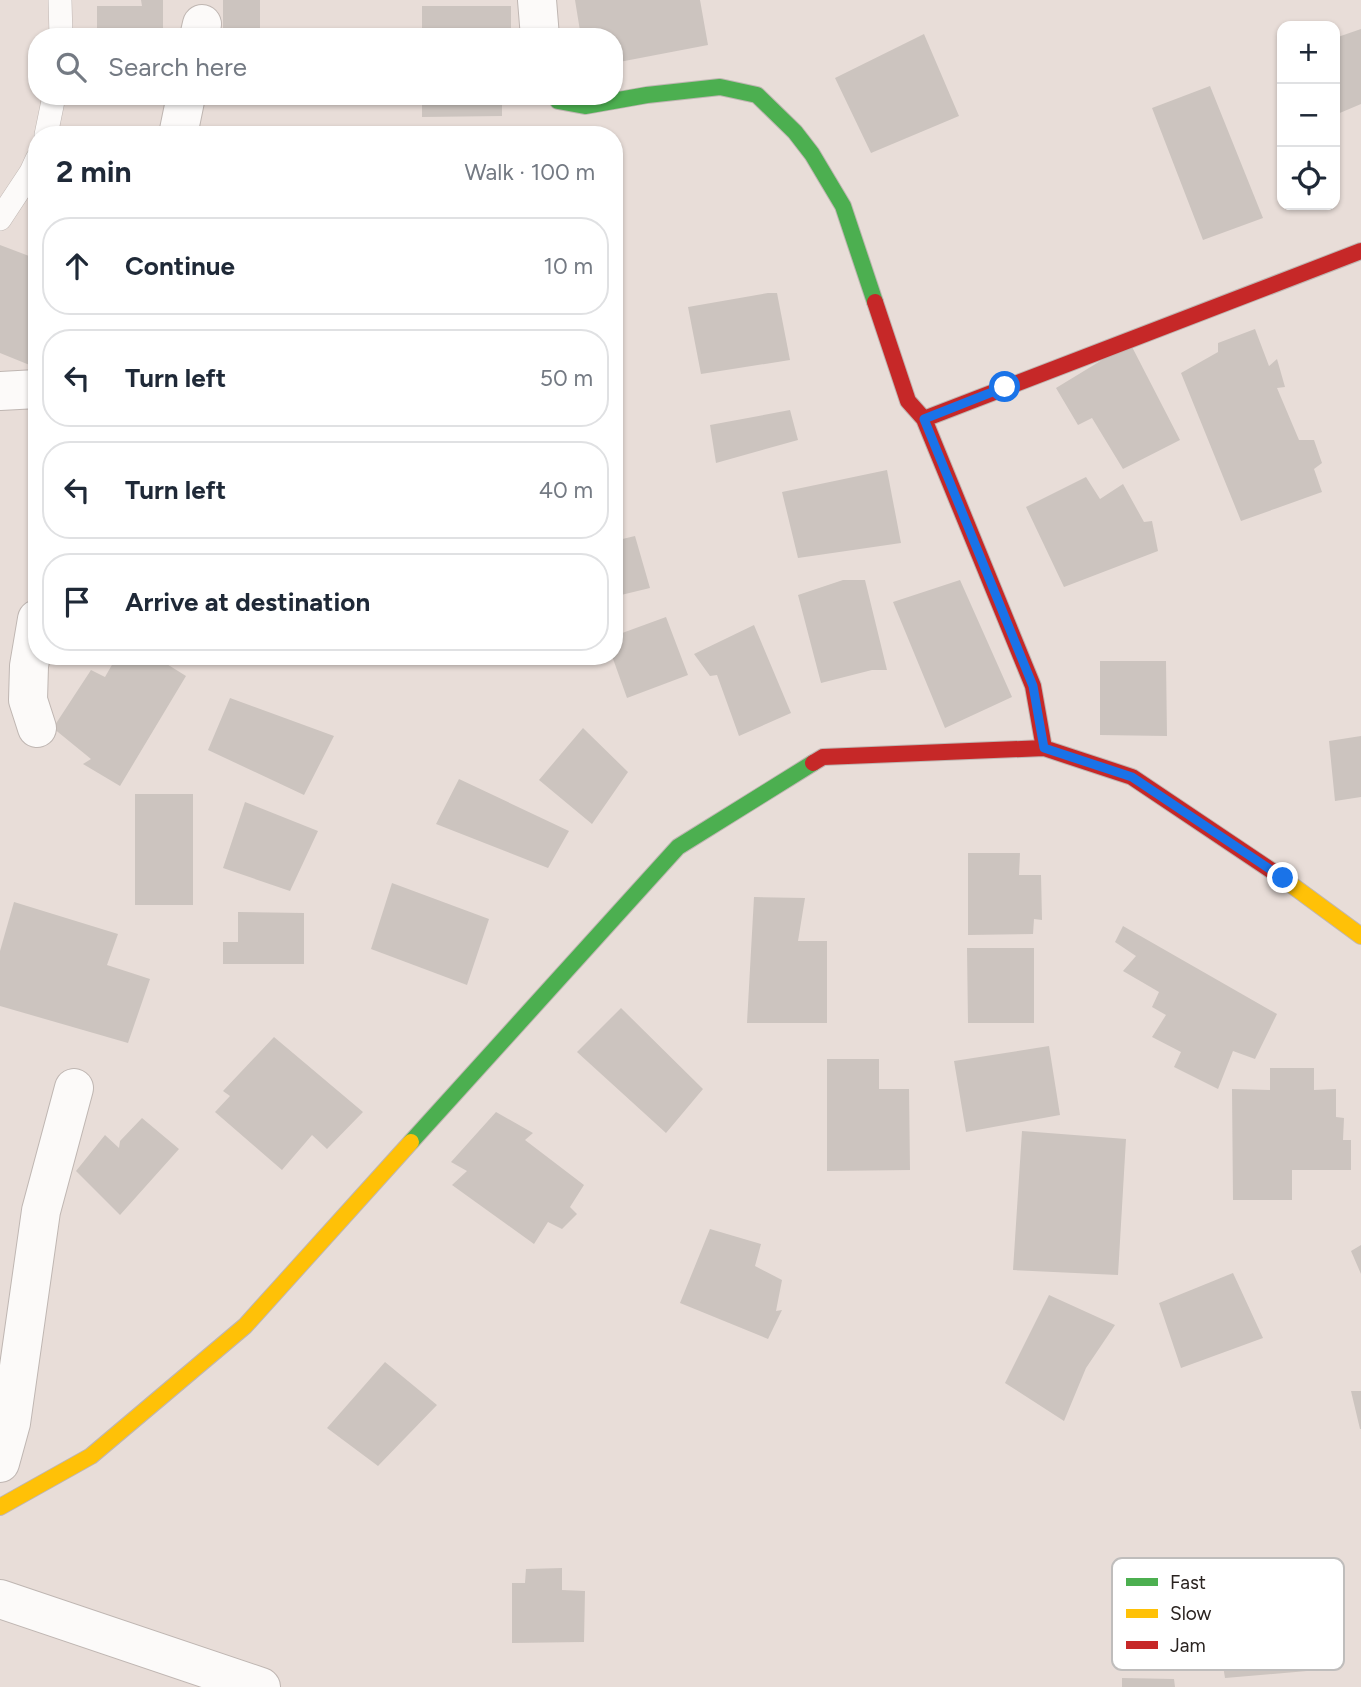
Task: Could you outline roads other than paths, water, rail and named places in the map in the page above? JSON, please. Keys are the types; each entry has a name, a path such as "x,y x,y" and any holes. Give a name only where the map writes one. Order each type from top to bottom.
{"main road":[{"path":"623,99 720,87 757,95 813,154 842,206 908,401 924,419 1033,686 1044,748"},
{"path":"924,419 1361,251"},
{"path":"0,1507 91,1456 245,1326 678,847 823,757 1044,748 1132,777 1283,878 1361,936"}],"street":[{"path":"537,0 539,28"},
{"path":"180,126 184,105"},
{"path":"0,391 28,390"},
{"path":"29,665 28,700 37,728"},
{"path":"0,1463 11,1423 41,1211 74,1088"},
{"path":"0,1599 261,1687"}],"lane":[{"path":"61,0 61,28"},
{"path":"48,126 52,105"},
{"path":"0,219 28,177"}]}
